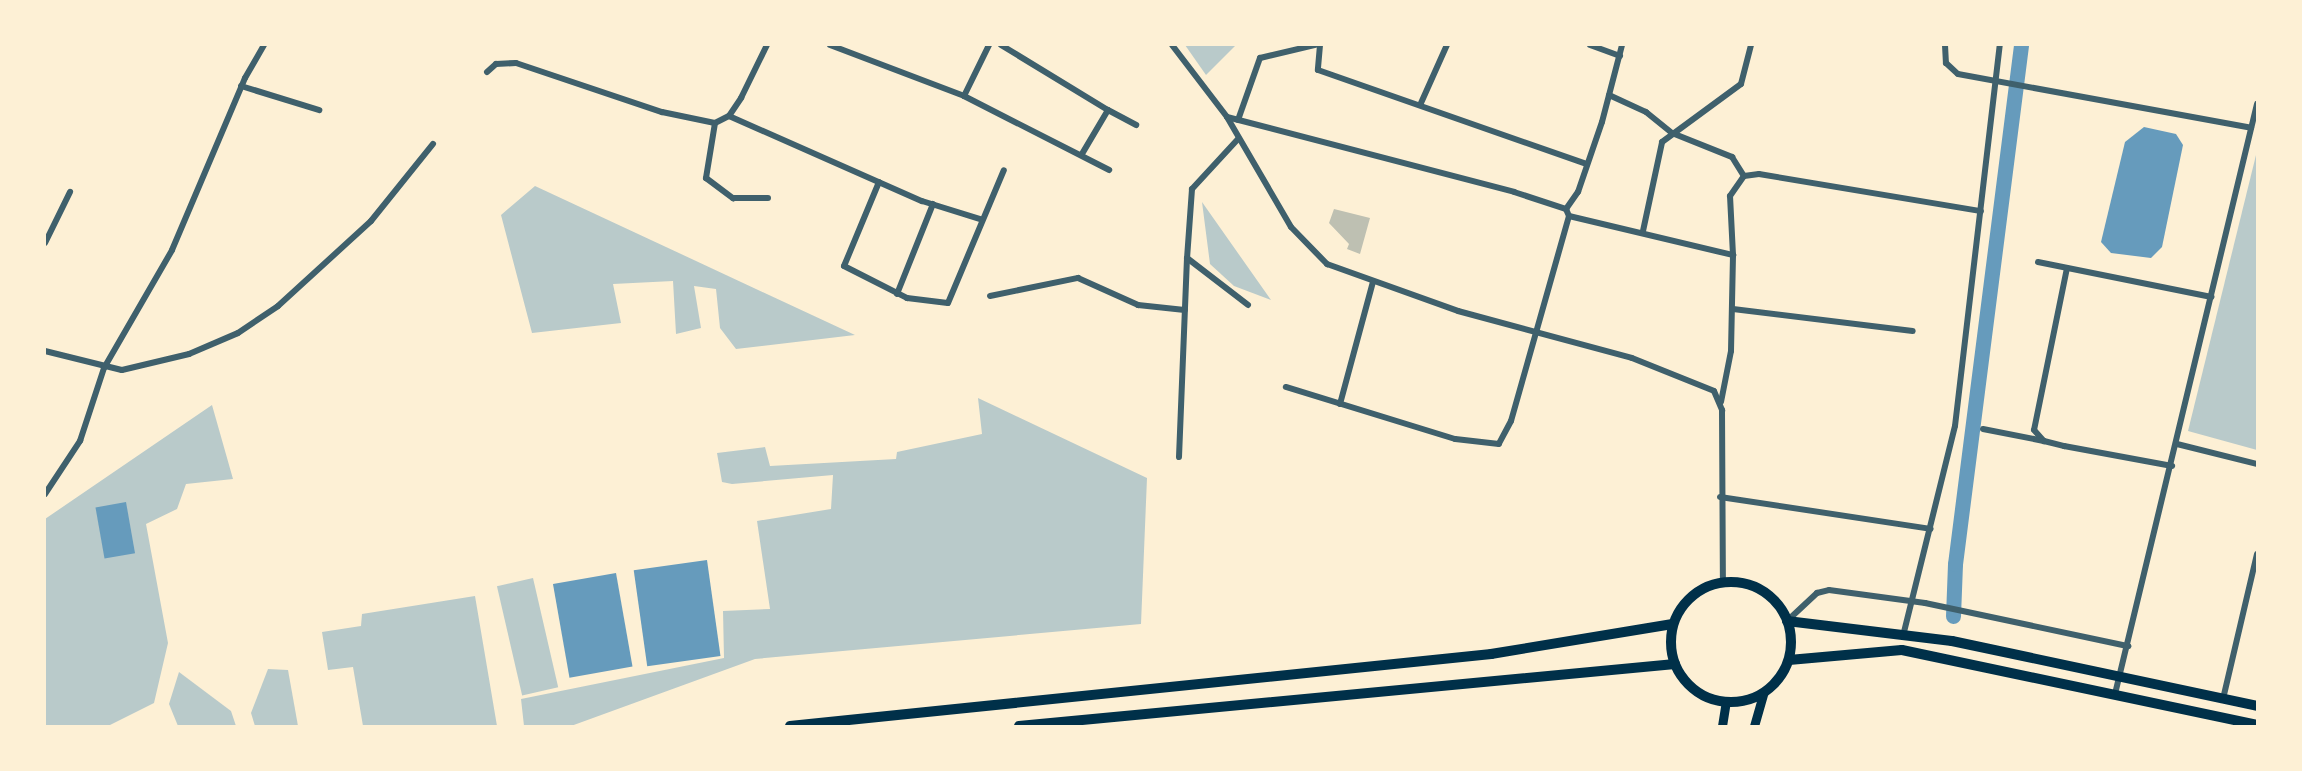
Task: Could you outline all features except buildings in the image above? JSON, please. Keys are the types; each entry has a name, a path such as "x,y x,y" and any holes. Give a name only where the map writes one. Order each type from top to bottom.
{"highway":[{"path":"1723,583 1762,590 1787,621 1789,660 1764,692 1726,702 1700,694 1675,664 1673,624 1698,592 1723,583"},
{"path":"1787,621 1904,632 2257,706"},
{"path":"790,726 1491,654 1673,624"},
{"path":"1789,660 1902,650 2257,725"},
{"path":"1018,726 1114,721 1675,664"}],"main road":[{"path":"1754,726 1764,692"},
{"path":"1722,726 1726,702"}],"street":[{"path":"45,494 80,441 104,368 172,250 241,86 264,45"},
{"path":"487,72 496,64 516,63 662,112 715,123 729,116 767,45"},
{"path":"830,45 964,96 1082,154 1109,170"},
{"path":"964,96 989,45"},
{"path":"1001,45 1107,110 1136,125"},
{"path":"1172,45 1227,117 1238,140 1309,250 1327,264 1373,282 1532,332 1661,368 1708,386 1721,402"},
{"path":"1238,120 1260,58 1315,45"},
{"path":"1320,45 1317,70 1421,103 1587,164"},
{"path":"1421,103 1447,45"},
{"path":"1590,45 1620,56"},
{"path":"1286,387 1480,446 1499,444 1511,422 1532,332 1567,212 1587,164 1622,45"},
{"path":"1643,231 1660,148 1672,133 1741,84 1751,45"},
{"path":"1944,45 1951,71 1995,83 2251,128"},
{"path":"1904,632 1914,601 1955,426 2000,45"},
{"path":"241,86 319,110"},
{"path":"1609,95 1647,112 1672,133 1732,157 1744,176"},
{"path":"2115,694 2172,466 2257,104"},
{"path":"1082,154 1107,110"},
{"path":"729,116 879,182 933,204 981,219"},
{"path":"1227,117 1567,212 1733,255"},
{"path":"715,123 706,178 733,198 768,198"},
{"path":"1179,457 1192,189 1238,140"},
{"path":"45,351 104,368 142,368 189,354 264,316 371,221 433,144"},
{"path":"879,182 844,266 897,294 948,303 981,219 1004,170"},
{"path":"1723,583 1720,497 1721,402 1733,309 1730,196 1744,176 1759,174 1981,211"},
{"path":"45,243 70,192"},
{"path":"897,294 933,204"},
{"path":"1187,258 1248,305"},
{"path":"2038,262 2212,297"},
{"path":"2044,441 2034,430 2034,416 2067,268"},
{"path":"990,296 1078,278 1138,305 1185,310"},
{"path":"1340,404 1373,282"},
{"path":"1733,309 1914,331"},
{"path":"1983,429 2172,466"},
{"path":"2177,444 2257,464"},
{"path":"1720,497 1931,529"},
{"path":"2223,699 2257,554"},
{"path":"1787,621 1817,593 1830,590 1925,603 2128,646"}],"shaded area":[{"path":"1185,45 1236,45 1206,75"},
{"path":"2257,151 2257,450 2188,431"},
{"path":"535,186 855,335 736,349 720,328 716,289 694,286 701,328 676,334 673,281 613,284 621,323 532,333 501,215"},
{"path":"1202,202 1271,300 1234,286 1210,264"},
{"path":"978,398 1147,478 1141,624 755,659 571,726 524,726 521,699 724,658 723,611 770,609 757,521 831,509 833,475 732,484 722,482 717,453 765,447 770,466 896,459 897,452 982,434"},
{"path":"212,405 233,479 186,484 177,509 146,524 168,643 154,703 108,726 45,726 45,519"},
{"path":"533,578 558,687 522,695 497,586"},
{"path":"475,596 497,726 363,726 353,667 328,670 322,632 361,626 362,614"},
{"path":"268,669 288,670 298,726 255,726 251,713"},
{"path":"179,672 231,711 236,726 178,726 169,704"}],"water":[{"path":"2144,127 2176,134 2183,145 2162,247 2151,258 2111,253 2101,242 2125,142"},
{"path":"126,502 135,553 105,559 95,507"},
{"path":"707,560 720,656 647,666 634,570"},
{"path":"616,573 632,667 569,678 553,584"}],"waterway":[{"path":"1953,616 1955,564 2021,45"}]}
